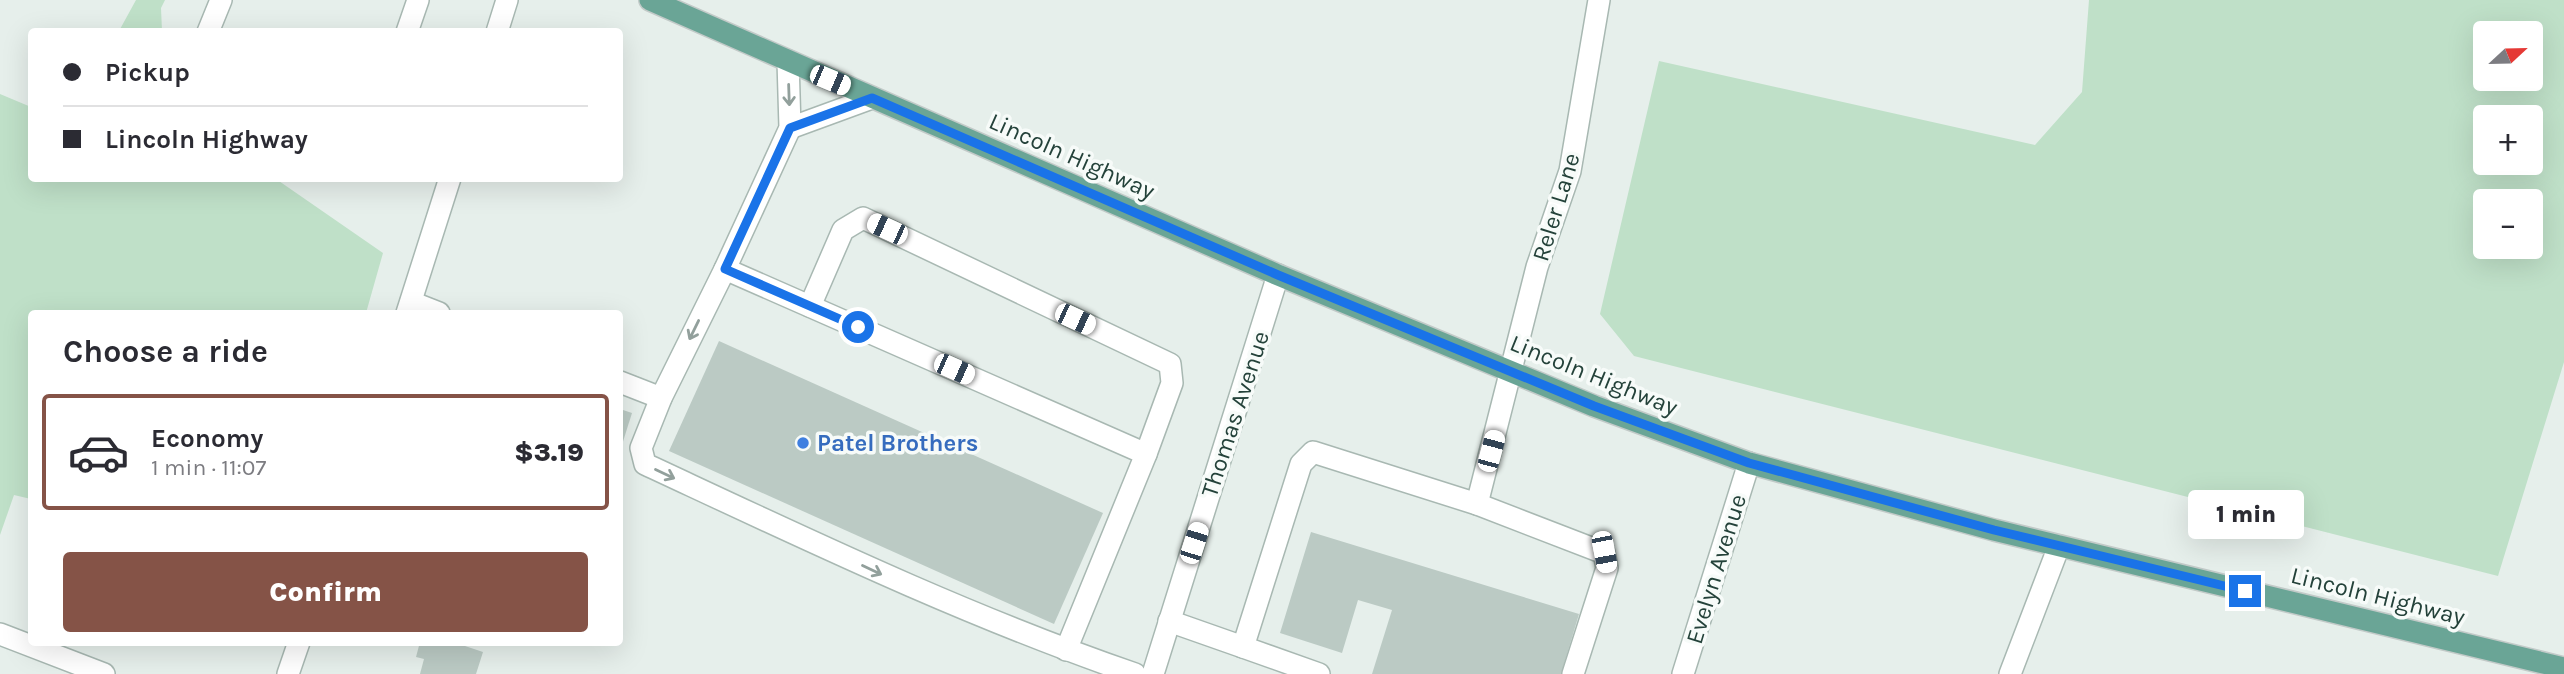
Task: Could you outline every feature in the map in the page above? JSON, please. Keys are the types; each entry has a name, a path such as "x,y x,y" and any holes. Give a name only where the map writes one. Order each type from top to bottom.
{"main road":[{"name":"Lincoln Highway","path":"650,0 1278,275 1594,406 1749,463 2059,546 2564,668"}],"street":[{"path":"210,28 221,0"},
{"path":"408,28 418,0"},
{"path":"498,28 508,0"},
{"name":"Reler Lane","path":"1477,504 1537,267 1570,172 1599,0"},
{"path":"788,61 790,128 725,269 661,398 641,448 645,464 905,585 1066,650 1135,674"},
{"path":"790,128 872,98"},
{"path":"409,308 444,182"},
{"path":"810,306 843,230 863,218 1170,363 1172,383 1066,650"},
{"path":"725,269 1146,454"},
{"name":"Thomas Avenue","path":"1153,674 1278,275"},
{"path":"623,383 661,398"},
{"path":"1243,647 1301,464 1313,452 1477,504 1604,552 1607,568 1573,674"},
{"name":"Evelyn Avenue","path":"1683,674 1749,463"},
{"path":"2010,674 2059,546"},
{"path":"1169,621 1319,674"},
{"path":"0,634 28,645"},
{"path":"31,646 104,674"},
{"path":"288,674 298,646"}],"green space":[{"path":"136,0 165,0 161,8 162,28 121,28"},
{"path":"2089,0 2564,0 2564,362 2498,576 1634,356 1600,314 1659,61 2035,145 2082,92"},
{"path":"0,94 28,106 28,182 280,182 383,253 367,310 28,310 28,498 14,495 0,535"}],"building":[{"path":"719,341 1103,513 1054,624 669,451"},
{"path":"623,410 632,413 623,442"},
{"path":"1311,532 1579,614 1561,674 1372,674 1392,610 1358,600 1342,653 1280,633"},
{"path":"419,646 465,646 483,652 476,674 420,674 424,659 416,657"}],"place":[{"name":"Patel Brothers","path":"803,443"}],"route":[{"path":"858,327 725,269 790,128 872,98 1278,275 1594,406 1749,463 1994,530 2245,591"}]}
